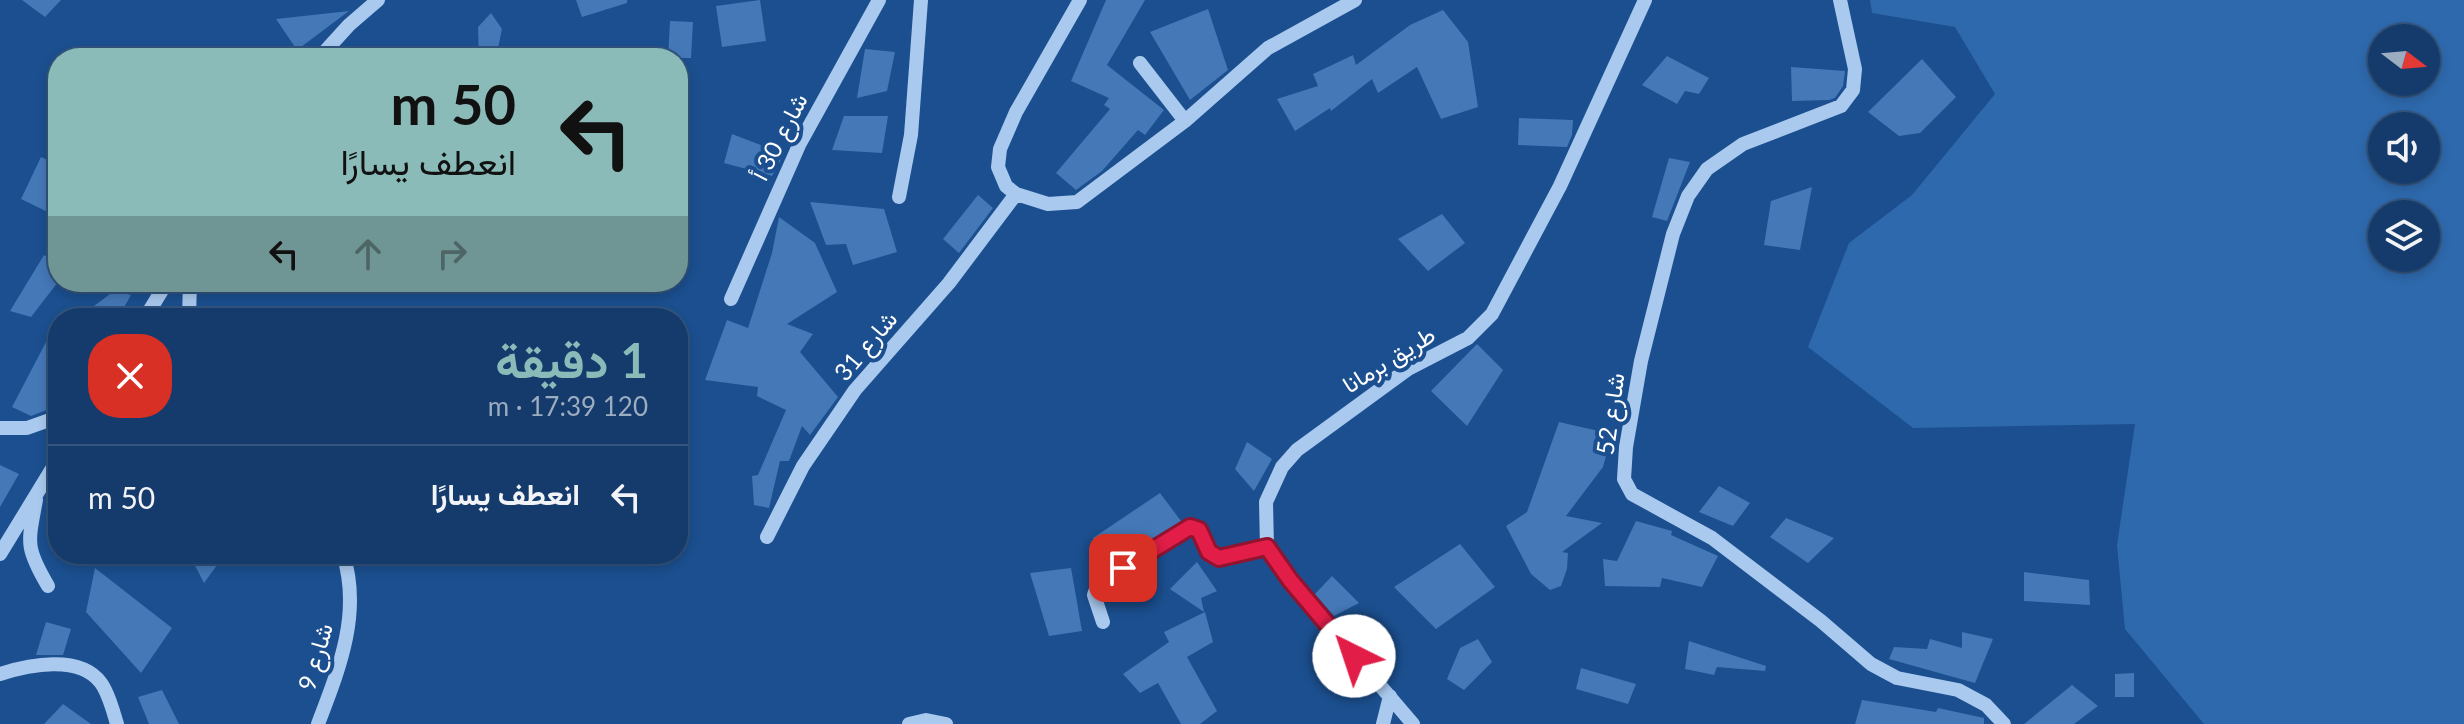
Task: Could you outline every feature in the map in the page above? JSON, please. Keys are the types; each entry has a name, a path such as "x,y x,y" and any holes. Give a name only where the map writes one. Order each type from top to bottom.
{"street":[{"path":"328,48 378,0"},
{"name":"شارع 30 أ","path":"731,299 800,143 879,0"},
{"path":"899,197 911,135 921,0"},
{"path":"1080,0 1016,112 1000,149 998,167 1006,186 1016,194 1048,204 1077,202 1185,121 1268,48 1355,0"},
{"name":"طريق برمانا","path":"1267,547 1266,502 1282,467 1297,450 1408,369 1468,338 1492,314 1560,186 1645,0"},
{"name":"شارع 52","path":"1840,0 1855,69 1853,90 1841,106 1743,144 1707,169 1688,196 1673,234 1641,361 1626,447 1624,479 1632,494 1712,538 1821,621 1871,664 1897,678 1958,690 1986,705 2004,724"},
{"path":"1140,63 1185,121"},
{"name":"شارع 31","path":"767,537 803,466 855,390 949,283 1016,194"},
{"path":"0,428 27,428 48,421"},
{"path":"0,554 48,476"},
{"path":"38,492 29,546 31,558 48,586"},
{"path":"1103,622 1094,595 1098,584 1190,527 1199,530 1209,552 1219,558 1267,547 1290,580 1413,724"},
{"name":"شارع 9","path":"318,724 349,632 345,564"},
{"path":"0,674 23,666 52,665 85,670 103,686 117,724"},
{"path":"1383,724 1390,696"},
{"path":"909,724 926,720 946,724"}],"shaded area":[{"path":"1870,0 2464,0 2464,724 2204,724 2125,629 2117,545 2135,424 1913,428 1808,347 1849,243 1912,195 1995,94 1955,27 1872,13"}],"building":[{"path":"22,0 61,0 45,17"},
{"path":"576,0 627,0 627,3 582,17"},
{"path":"760,0 766,41 722,47 716,6"},
{"path":"1106,0 1145,0 1107,65 1164,110 1145,135 1138,130 1102,171 1076,190 1056,173 1110,109 1104,105 1109,98 1071,81"},
{"path":"1208,9 1228,70 1190,100 1150,32"},
{"path":"1443,10 1468,42 1478,107 1441,119 1417,67 1378,93 1372,79 1331,111 1330,108 1295,131 1277,99 1318,86 1313,74 1353,55 1356,65 1410,25"},
{"path":"349,11 300,48 296,48 276,19"},
{"path":"491,13 502,29 498,48 479,48 478,27"},
{"path":"670,21 693,22 691,58 688,58 688,48 669,48"},
{"path":"865,49 895,52 887,91 857,98"},
{"path":"1667,56 1709,78 1699,94 1685,91 1677,104 1642,85"},
{"path":"1922,59 1956,97 1920,133 1899,136 1868,112"},
{"path":"1791,67 1845,71 1843,86 1835,98 1829,100 1792,101"},
{"path":"844,116 888,116 882,153 832,150"},
{"path":"1519,118 1573,120 1567,147 1518,145"},
{"path":"732,134 784,154 772,176 724,163"},
{"path":"41,157 48,160 48,212 21,199"},
{"path":"1669,158 1690,162 1667,221 1652,217"},
{"path":"1812,187 1800,250 1764,245 1771,201"},
{"path":"978,195 993,208 959,253 943,239"},
{"path":"810,202 884,209 897,252 853,265 846,244 826,245"},
{"path":"1442,214 1465,243 1428,271 1398,239"},
{"path":"779,217 815,243 837,292 787,324 813,334 800,352 838,397 810,435 802,426 789,461 780,461 769,508 754,505 752,476 758,475 786,410 757,396 758,387 705,380 727,320 748,328 772,253"},
{"path":"44,255 48,257 50,292 31,317 10,311"},
{"path":"113,292 131,295 124,308 91,308"},
{"path":"48,340 48,409 31,416 12,407"},
{"path":"1477,344 1503,370 1467,426 1431,391"},
{"path":"1559,422 1612,434 1603,467 1566,516 1602,523 1562,552 1568,553 1567,569 1561,586 1550,590 1531,574 1506,526 1527,512"},
{"path":"1247,442 1272,459 1254,491 1235,469"},
{"path":"0,465 19,474 0,507"},
{"path":"1719,486 1750,503 1733,526 1699,512"},
{"path":"1160,493 1181,521 1112,564 1093,538"},
{"path":"1786,518 1834,538 1808,563 1770,537"},
{"path":"1636,521 1672,531 1671,535 1718,556 1702,587 1662,578 1660,587 1605,586 1603,559 1617,561"},
{"path":"1460,544 1495,587 1436,629 1394,587"},
{"path":"1197,562 1217,591 1201,598 1204,612 1170,589"},
{"path":"194,564 218,564 204,583"},
{"path":"95,568 172,628 141,673 86,612"},
{"path":"1071,568 1082,631 1049,636 1030,573"},
{"path":"2024,572 2089,580 2090,605 2024,601"},
{"path":"1332,576 1359,603 1334,616 1315,594"},
{"path":"1205,612 1213,642 1187,657 1217,711 1200,724 1181,724 1158,683 1140,693 1123,674 1169,642 1164,632"},
{"path":"46,622 71,629 63,655 36,655"},
{"path":"1962,632 1993,639 1975,683 1889,659 1894,647 1927,649 1930,639 1962,648"},
{"path":"1478,639 1492,662 1464,690 1447,679 1460,648"},
{"path":"1689,641 1766,666 1765,671 1717,667 1714,675 1685,669"},
{"path":"1581,668 1636,684 1628,704 1576,689"},
{"path":"2134,673 2134,697 2115,697 2115,674"},
{"path":"2072,685 2098,706 2074,724 2024,724"},
{"path":"162,690 179,724 149,724 138,697"},
{"path":"1862,700 1936,712 1938,708 1984,718 1984,724 1855,724"},
{"path":"63,704 91,724 44,724"}],"route":[{"path":"1123,568 1190,527 1199,530 1209,552 1219,558 1267,547 1290,580 1354,656"}]}
